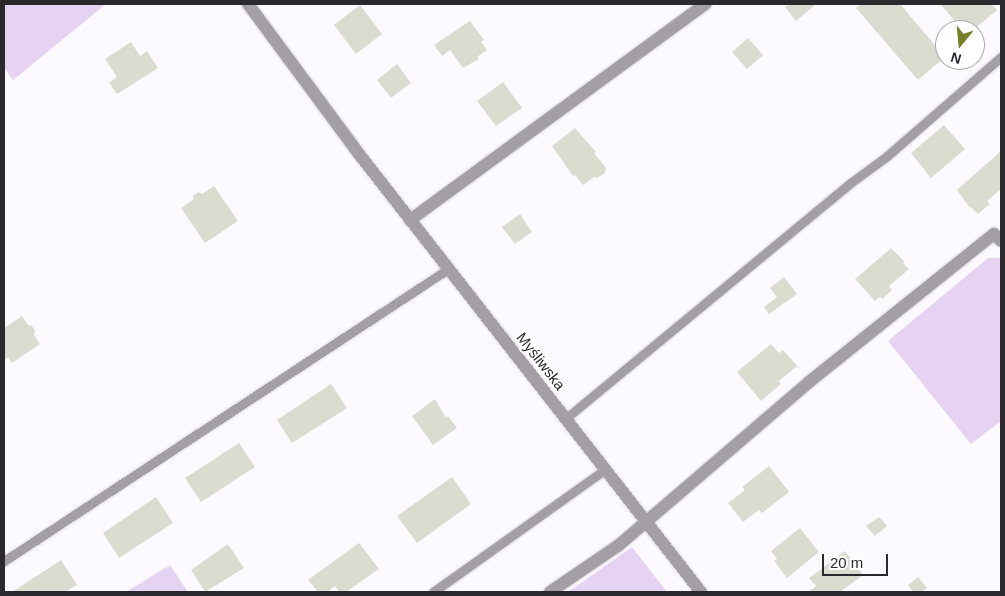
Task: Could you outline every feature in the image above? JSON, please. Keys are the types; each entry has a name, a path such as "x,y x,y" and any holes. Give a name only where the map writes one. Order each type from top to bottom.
{"street":[{"name":"Myśliwska","path":"248,4 410,220 700,592"},
{"path":"410,220 705,4"},
{"path":"550,592 619,545 809,382 999,234"}],"lane":[{"path":"565,419 849,184 888,156 1001,57"},
{"path":"4,561 448,269"},
{"path":"432,592 604,470"}],"shaded area":[{"path":"4,4 106,4 13,80 4,68"},
{"path":"988,258 1001,258 1001,421 971,444 888,341"},
{"path":"632,547 667,592 568,592"},
{"path":"170,565 188,592 126,592"}],"building":[{"path":"789,4 816,4 796,21 785,7"},
{"path":"861,4 900,4 935,45 935,66 918,80 856,8"},
{"path":"940,4 992,4 997,10 985,20 954,20"},
{"path":"360,5 382,34 356,54 334,25"},
{"path":"470,21 484,40 481,42 487,50 477,57 479,59 463,68 450,50 442,56 434,45"},
{"path":"748,38 763,55 747,69 732,52"},
{"path":"131,42 140,56 147,51 158,68 117,94 109,83 117,77 105,59"},
{"path":"397,64 411,83 391,98 377,80"},
{"path":"503,82 522,108 496,126 477,101"},
{"path":"944,125 965,149 931,178 911,153"},
{"path":"575,128 596,152 594,153 606,168 605,173 597,178 594,177 583,185 575,175 573,176 552,146"},
{"path":"1001,151 1001,189 987,201 990,204 978,214 970,208 957,190"},
{"path":"214,186 238,221 205,243 181,208 193,200 193,196 198,192 202,194"},
{"path":"520,214 532,232 515,244 502,227"},
{"path":"891,248 905,262 903,263 909,269 889,286 892,290 882,299 880,297 875,301 855,279"},
{"path":"784,277 797,294 769,314 764,307 777,297 770,288"},
{"path":"22,316 28,325 32,326 35,331 34,335 40,344 12,363 8,357 4,360 4,328"},
{"path":"771,344 779,353 783,350 799,368 796,367 779,381 781,384 761,401 737,372"},
{"path":"331,384 347,408 292,443 277,420"},
{"path":"435,399 446,418 448,416 457,428 433,445 412,416"},
{"path":"239,443 255,467 201,502 185,478"},
{"path":"769,466 789,492 762,513 759,510 743,522 728,503 745,490 742,487"},
{"path":"452,477 471,504 417,543 397,516"},
{"path":"156,497 173,523 119,558 103,533"},
{"path":"879,517 887,526 875,536 866,526"},
{"path":"800,528 819,552 787,578 774,561 777,559 771,551"},
{"path":"359,543 379,569 346,592 339,592 335,586 327,592 318,592 308,580"},
{"path":"228,544 244,568 205,592 191,570"},
{"path":"845,551 863,575 840,592 808,592 816,586 809,578"},
{"path":"61,560 77,585 65,592 12,592"},
{"path":"918,577 927,588 921,592 913,592 908,585"}]}
